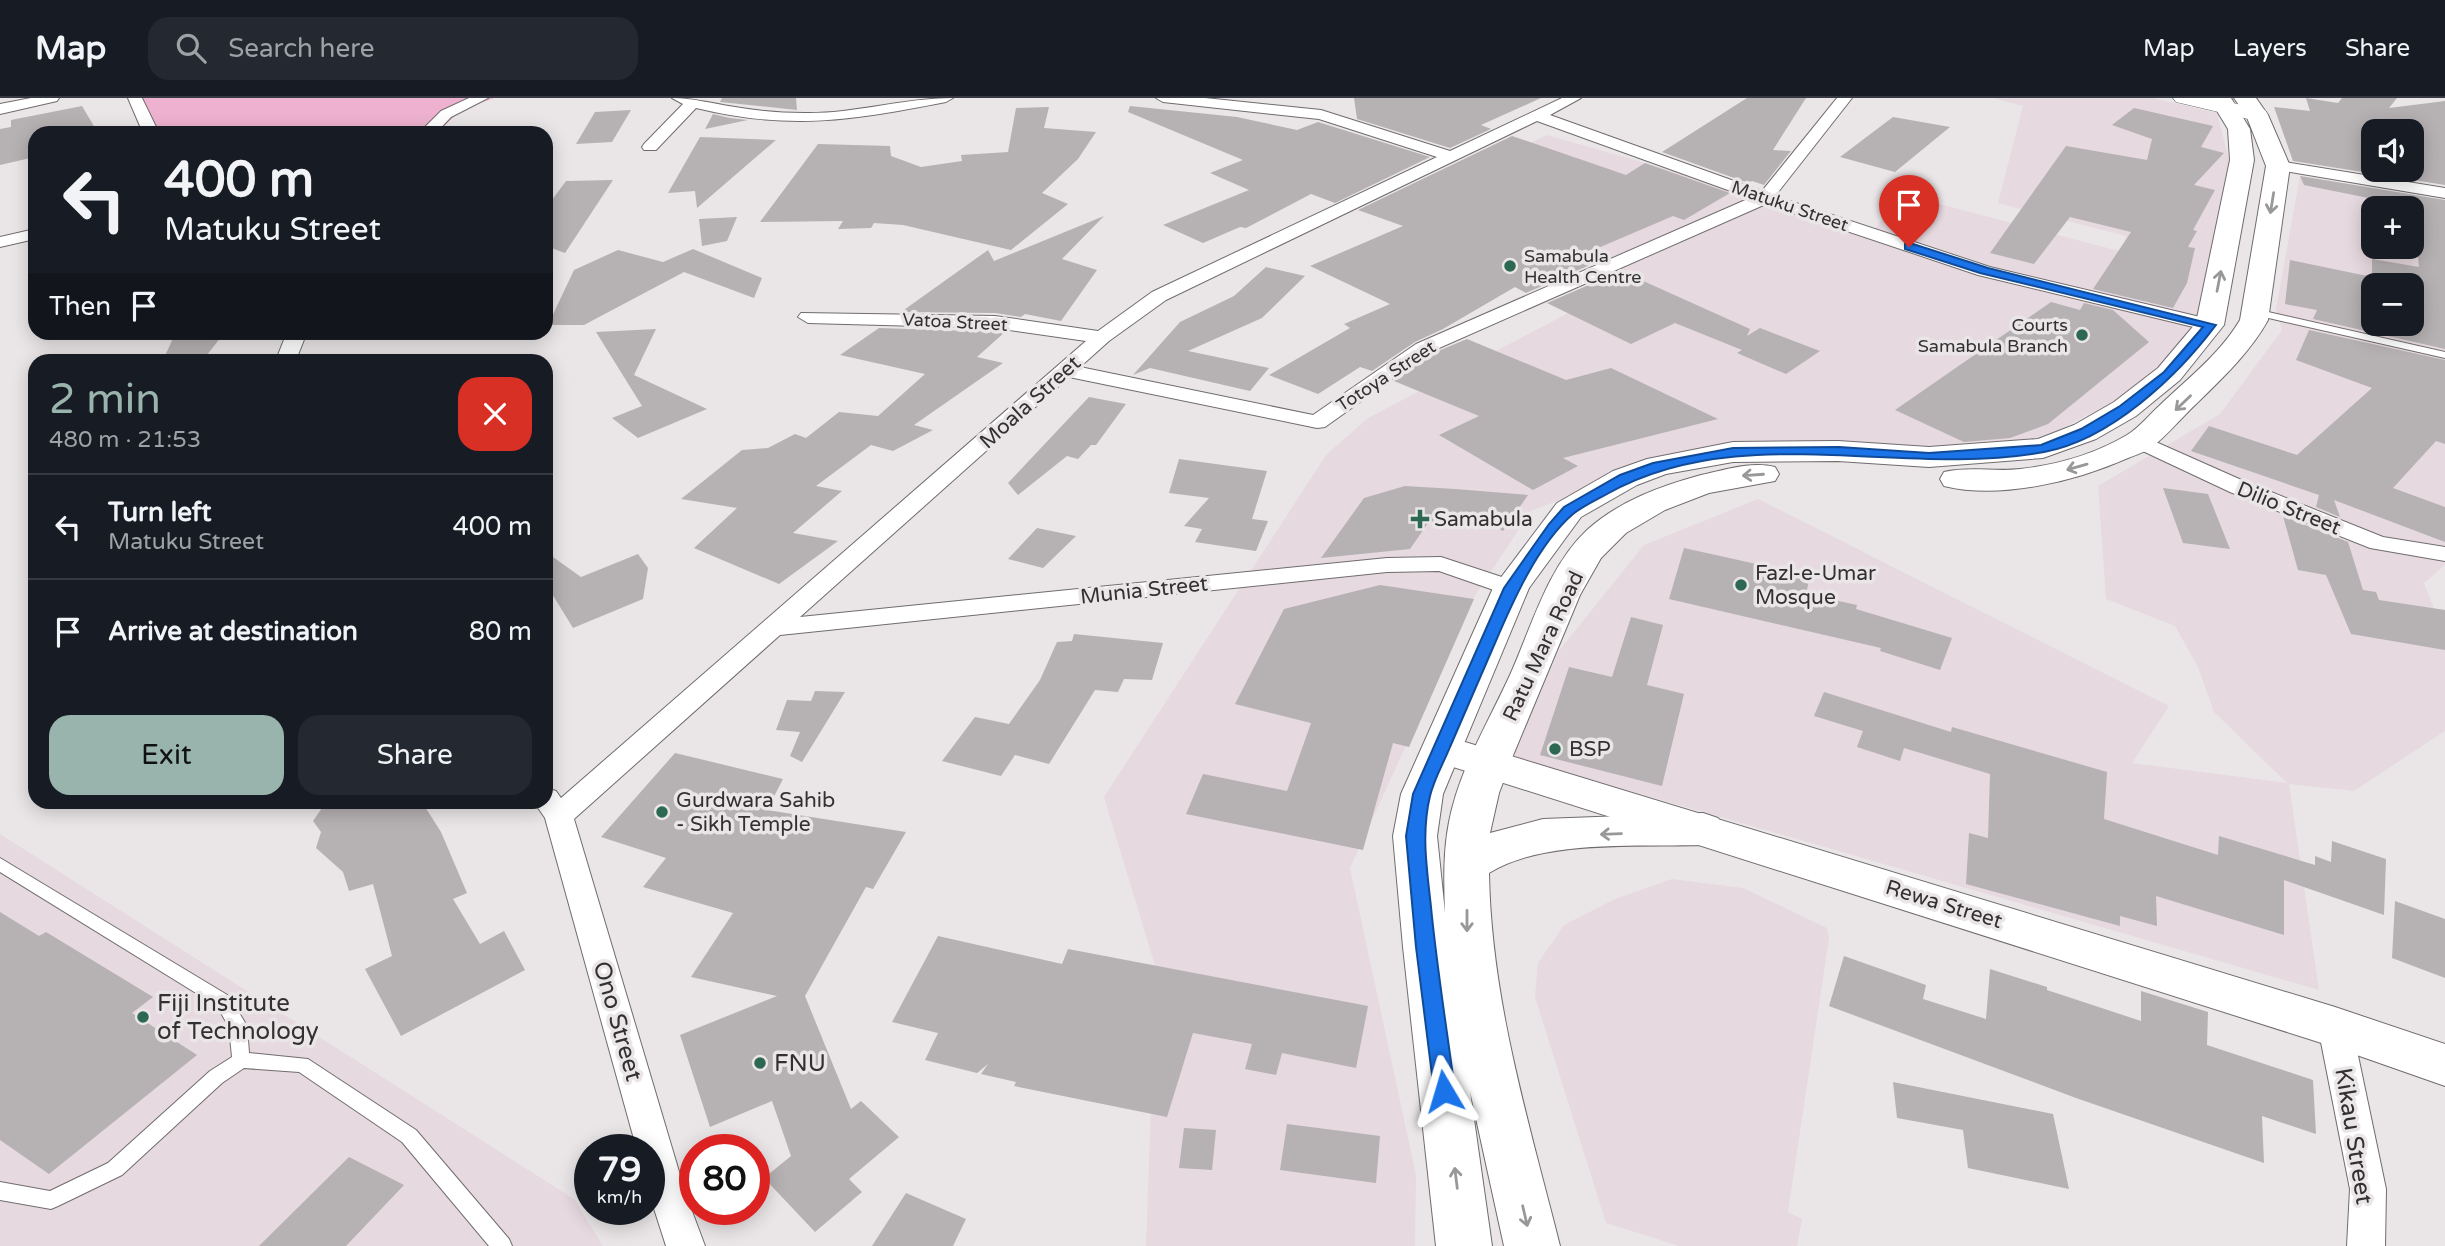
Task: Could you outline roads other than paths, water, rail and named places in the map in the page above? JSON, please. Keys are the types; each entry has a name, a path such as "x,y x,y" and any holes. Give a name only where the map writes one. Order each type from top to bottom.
{"main road":[{"path":"2183,98 2237,105 2278,166"},
{"path":"1464,1246 1426,947 1415,836 1422,794 1511,588 1569,510 1625,478 1658,466 1733,452 1826,451 1929,457 2043,448 2085,432 2125,409 2169,374 2210,325 2242,160 2237,105"},
{"path":"2242,160 2278,166"},
{"name":"Ratu Mara Road","path":"1532,1246 1483,1036 1467,934 1467,865 1471,814 1490,762 1579,565 1597,540 1622,520 1700,485 1736,476 1781,473 2018,479 2081,467 2140,442 2185,401 2246,334 2255,312 2278,166"},
{"path":"1511,588 1560,602"},
{"name":"Rewa Street","path":"1442,749 2335,1027 2445,1065"},
{"path":"1467,865 1495,848 1543,835 1703,829"}],"street":[{"path":"0,109 52,98"},
{"path":"135,98 148,126"},
{"path":"434,126 446,114 481,98"},
{"path":"650,147 686,101 784,116 845,116 946,98"},
{"path":"1163,98 1321,115 1453,157"},
{"path":"1319,98 1321,115"},
{"name":"Moala Street","path":"553,806 774,628 1102,337 1159,296 1574,98"},
{"name":"Totoya Street","path":"1067,370 1317,422 1423,348 1765,198 1845,98"},
{"name":"Matuku Street","path":"1536,116 1765,198 1984,271 2210,325"},
{"path":"2278,166 2445,193"},
{"path":"0,242 28,236"},
{"name":"Vatoa Street","path":"807,317 995,322 1102,337"},
{"name":"Dilio Street","path":"2140,442 2238,488 2378,543 2445,554"},
{"name":"Munia Street","path":"774,628 1387,565 1441,564 1511,588"},
{"name":"Ono Street","path":"553,809 676,1222 687,1246"},
{"name":"Kikau Street","path":"2335,1027 2368,1189 2366,1246"}],"lane":[{"path":"2255,312 2445,355"},
{"path":"0,864 223,1001 238,1026 241,1060"},
{"path":"0,1191 51,1200 116,1169 216,1077 241,1060 302,1064 409,1136 502,1246"}],"place":[{"name":"Samabula Health Centre","path":"1510,266"},
{"name":"Courts Samabula Branch","path":"2082,335"},
{"name":"Samabula","path":"1420,519"},
{"name":"Fazl-e-Umar Mosque","path":"1741,585"},
{"name":"BSP","path":"1555,749"},
{"name":"Gurdwara Sahib - Sikh Temple","path":"662,812"},
{"name":"Fiji Institute of Technology","path":"143,1017"},
{"name":"FNU","path":"760,1063"}]}
